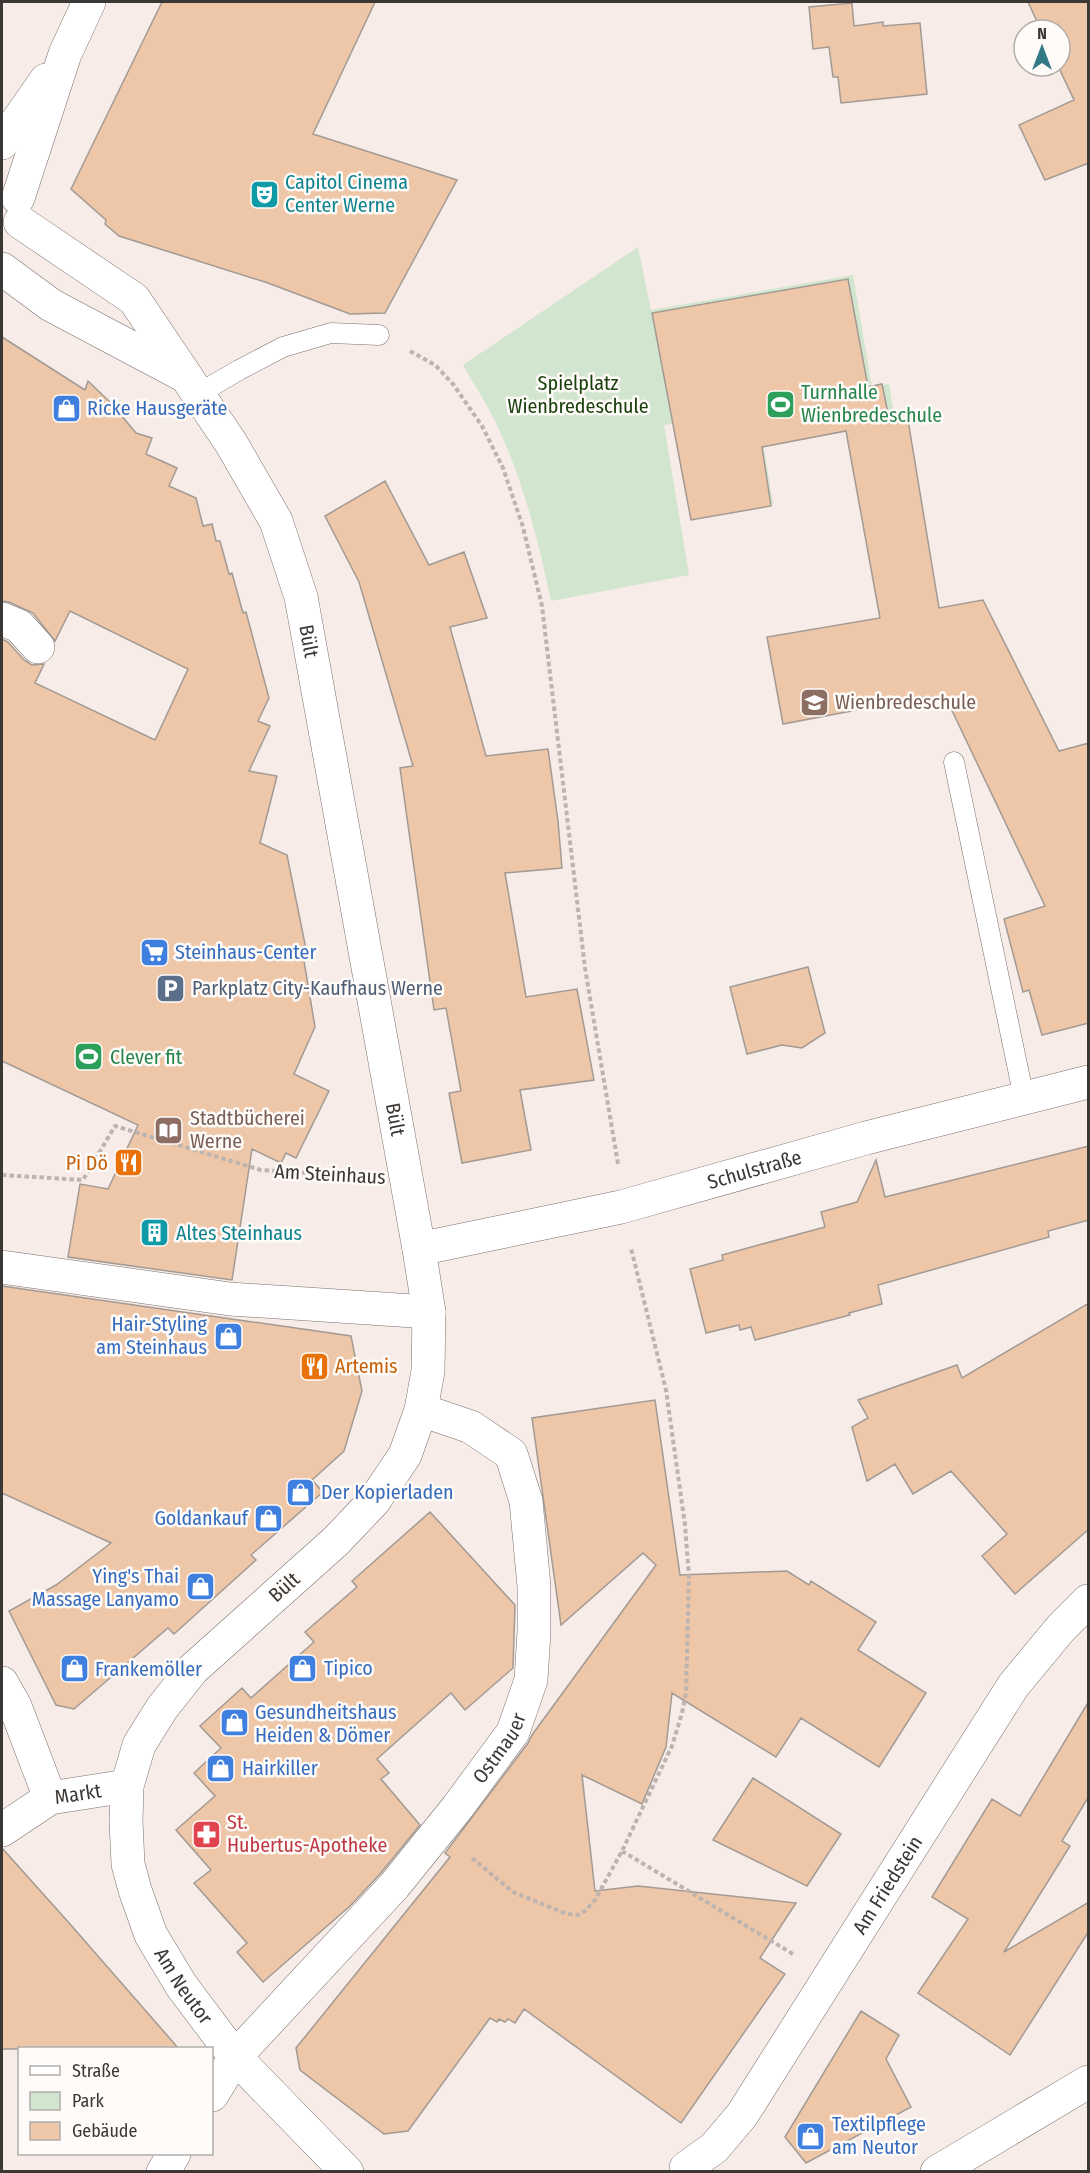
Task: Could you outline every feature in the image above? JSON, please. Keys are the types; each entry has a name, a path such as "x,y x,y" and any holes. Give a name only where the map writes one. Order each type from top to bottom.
{"street":[{"path":"2,250 10,243 13,198 65,54 89,2"},
{"path":"2,142 65,54"},
{"name":"Bült","path":"13,198 134,299 231,442 276,521 301,597 429,1312 428,1371 421,1410 405,1455 374,1501 336,1541 193,1669 162,1708 139,1745 127,1786"},
{"name":"Bült","path":"2,269 51,305 193,386"},
{"path":"2,619 19,626 38,647"},
{"name":"Schulstraße","path":"419,1249 621,1208 866,1138 1089,1082"},
{"path":"2,1267 230,1299 429,1312"},
{"name":"Ostmauer","path":"213,2094 235,2057 394,1886 439,1830 513,1732 531,1680 534,1586 526,1501 511,1454 471,1427 421,1410"},
{"name":"Am Friedstein","path":"686,2168 714,2148 742,2115 1013,1686 1060,1628 1089,1601"},
{"path":"2,1683 15,1706 50,1798"},
{"name":"Markt","path":"2,1830 50,1798 127,1786"},
{"name":"Am Neutor","path":"127,1786 128,1864 151,1935 181,1984 235,2057 347,2172"},
{"path":"937,2172 1089,2082"},
{"path":"163,2172 173,2155"}],"lane":[{"path":"193,386 239,369 283,347 331,333 378,335"},
{"path":"954,762 1024,1098"}],"path":[{"path":"378,335 435,365 453,384 482,426 503,468 523,527 542,606 585,968 619,1169 621,1208 666,1390 685,1525 689,1576 686,1692 672,1746 622,1851 595,1900 585,1911 578,1915 567,1914 513,1892 439,1830"},
{"name":"Am Steinhaus","path":"2,1175 83,1180 115,1126 261,1170 407,1179"},
{"path":"622,1851 830,1976"}],"green space":[{"name":"Spielplatz Wienbredeschule","path":"638,247 651,310 853,275 872,387 889,384 895,420 763,443 773,504 693,519 676,423 664,425 689,575 551,601 541,554 521,484 493,417 463,365"}],"building":[{"name":"Capitol Cinema Center Werne","path":"162,2 375,2 313,134 457,180 385,313 350,314 268,283 119,236 105,224 106,220 71,189"},
{"path":"1028,2 1089,2 1089,163 1045,180 1019,125 1074,100 1064,78 1072,78 1072,18 1035,18"},
{"path":"852,3 854,26 883,22 883,26 920,23 927,94 841,103 838,77 833,77 829,47 813,49 809,7"},
{"path":"848,279 868,387 882,384 890,423 908,420 939,608 983,600 1059,751 1089,743 1089,1023 1042,1035 1029,990 1023,992 1004,919 1045,906 946,698 926,701 925,697 783,724 767,637 880,618 846,431 762,447 771,506 691,520 652,313"},
{"path":"2,337 85,390 88,381 112,404 136,433 152,438 146,454 177,468 169,486 196,498 203,526 212,524 216,541 220,541 229,574 232,573 243,613 246,612 269,698 258,721 270,726 249,771 277,776 260,843 287,855 307,954 303,955 315,1027 294,1074 329,1091 296,1158 286,1153 281,1163 252,1149 232,1280 68,1257 80,1184 108,1189 138,1125 2,1061 2,639 32,665 44,664 35,683 155,740 188,669 70,611 55,641 33,613 2,601"},
{"path":"385,481 429,565 464,552 487,618 450,627 486,756 548,749 562,868 505,873 526,997 577,989 594,1080 520,1090 531,1150 462,1163 449,1093 461,1091 446,1008 434,1010 400,768 413,766 359,582 325,516"},
{"path":"808,967 825,1033 802,1048 782,1045 747,1054 730,987"},
{"path":"1089,1146 1089,1220 1048,1231 1049,1237 878,1285 882,1304 849,1313 850,1315 755,1340 751,1327 740,1330 739,1325 706,1333 690,1269 723,1260 722,1255 825,1227 821,1212 857,1202 876,1160 885,1197"},
{"path":"2,1286 351,1336 362,1391 344,1451 312,1480 323,1492 251,1555 256,1560 174,1634 168,1628 74,1709 56,1705 9,1611 56,1585 111,1543 2,1493"},
{"path":"1089,1303 1089,1529 1015,1594 982,1556 1007,1534 951,1471 913,1494 895,1464 867,1481 852,1427 868,1418 858,1400 957,1365 962,1378"},
{"path":"655,1400 680,1575 787,1571 809,1585 811,1581 876,1622 858,1650 926,1693 879,1767 801,1718 776,1757 672,1693 666,1747 642,1804 582,1775 595,1891 638,1886 796,1903 760,1958 785,1974 681,2123 524,2009 515,2023 508,2019 505,2022 499,2019 497,2022 490,2018 408,2131 384,2134 300,2070 296,2048 450,1857 445,1853 528,1743 656,1565 643,1553 561,1625 532,1418"},
{"path":"430,1512 515,1605 513,1668 465,1710 451,1693 377,1759 389,1773 381,1779 420,1825 350,1906 263,1982 237,1952 247,1943 194,1883 211,1870 176,1830 215,1796 194,1773 221,1748 200,1726 242,1688 251,1698 314,1642 305,1632 357,1587 352,1581"},
{"path":"1089,1701 1089,1796 1062,1841 1070,1846 1004,1952 1089,1902 1089,1931 1010,2055 918,1993 968,1919 932,1897 992,1799 1020,1816"},
{"path":"753,1778 841,1834 807,1886 713,1840"},
{"path":"2,1848 177,2047 18,2047 18,2049 2,2049"},
{"path":"861,2011 899,2035 886,2059 911,2107 806,2163 785,2137"}],"place":[{"name":"Capitol Cinema Center Werne","path":"264,194"},
{"name":"Turnhalle Wienbredeschule","path":"780,404"},
{"name":"Ricke Hausgeräte","path":"66,408"},
{"name":"Wienbredeschule","path":"814,702"},
{"name":"Steinhaus-Center","path":"154,952"},
{"name":"Parkplatz City-Kaufhaus Werne","path":"171,988"},
{"name":"Clever fit","path":"89,1057"},
{"name":"Stadtbücherei Werne","path":"169,1130"},
{"name":"Pi Dö","path":"129,1163"},
{"name":"Altes Steinhaus","path":"155,1233"},
{"name":"Hair-Styling am Steinhaus","path":"228,1336"},
{"name":"Artemis","path":"314,1366"},
{"name":"Der Kopierladen","path":"300,1492"},
{"name":"Goldankauf","path":"269,1518"},
{"name":"Ying's Thai Massage Lanyamo","path":"200,1587"},
{"name":"Tipico","path":"303,1668"},
{"name":"Frankemöller","path":"74,1669"},
{"name":"Gesundheitshaus Heiden & Dömer","path":"234,1723"},
{"name":"Hairkiller","path":"221,1768"},
{"name":"St. Hubertus-Apotheke","path":"206,1834"},
{"name":"Textilpflege am Neutor","path":"811,2136"}]}
